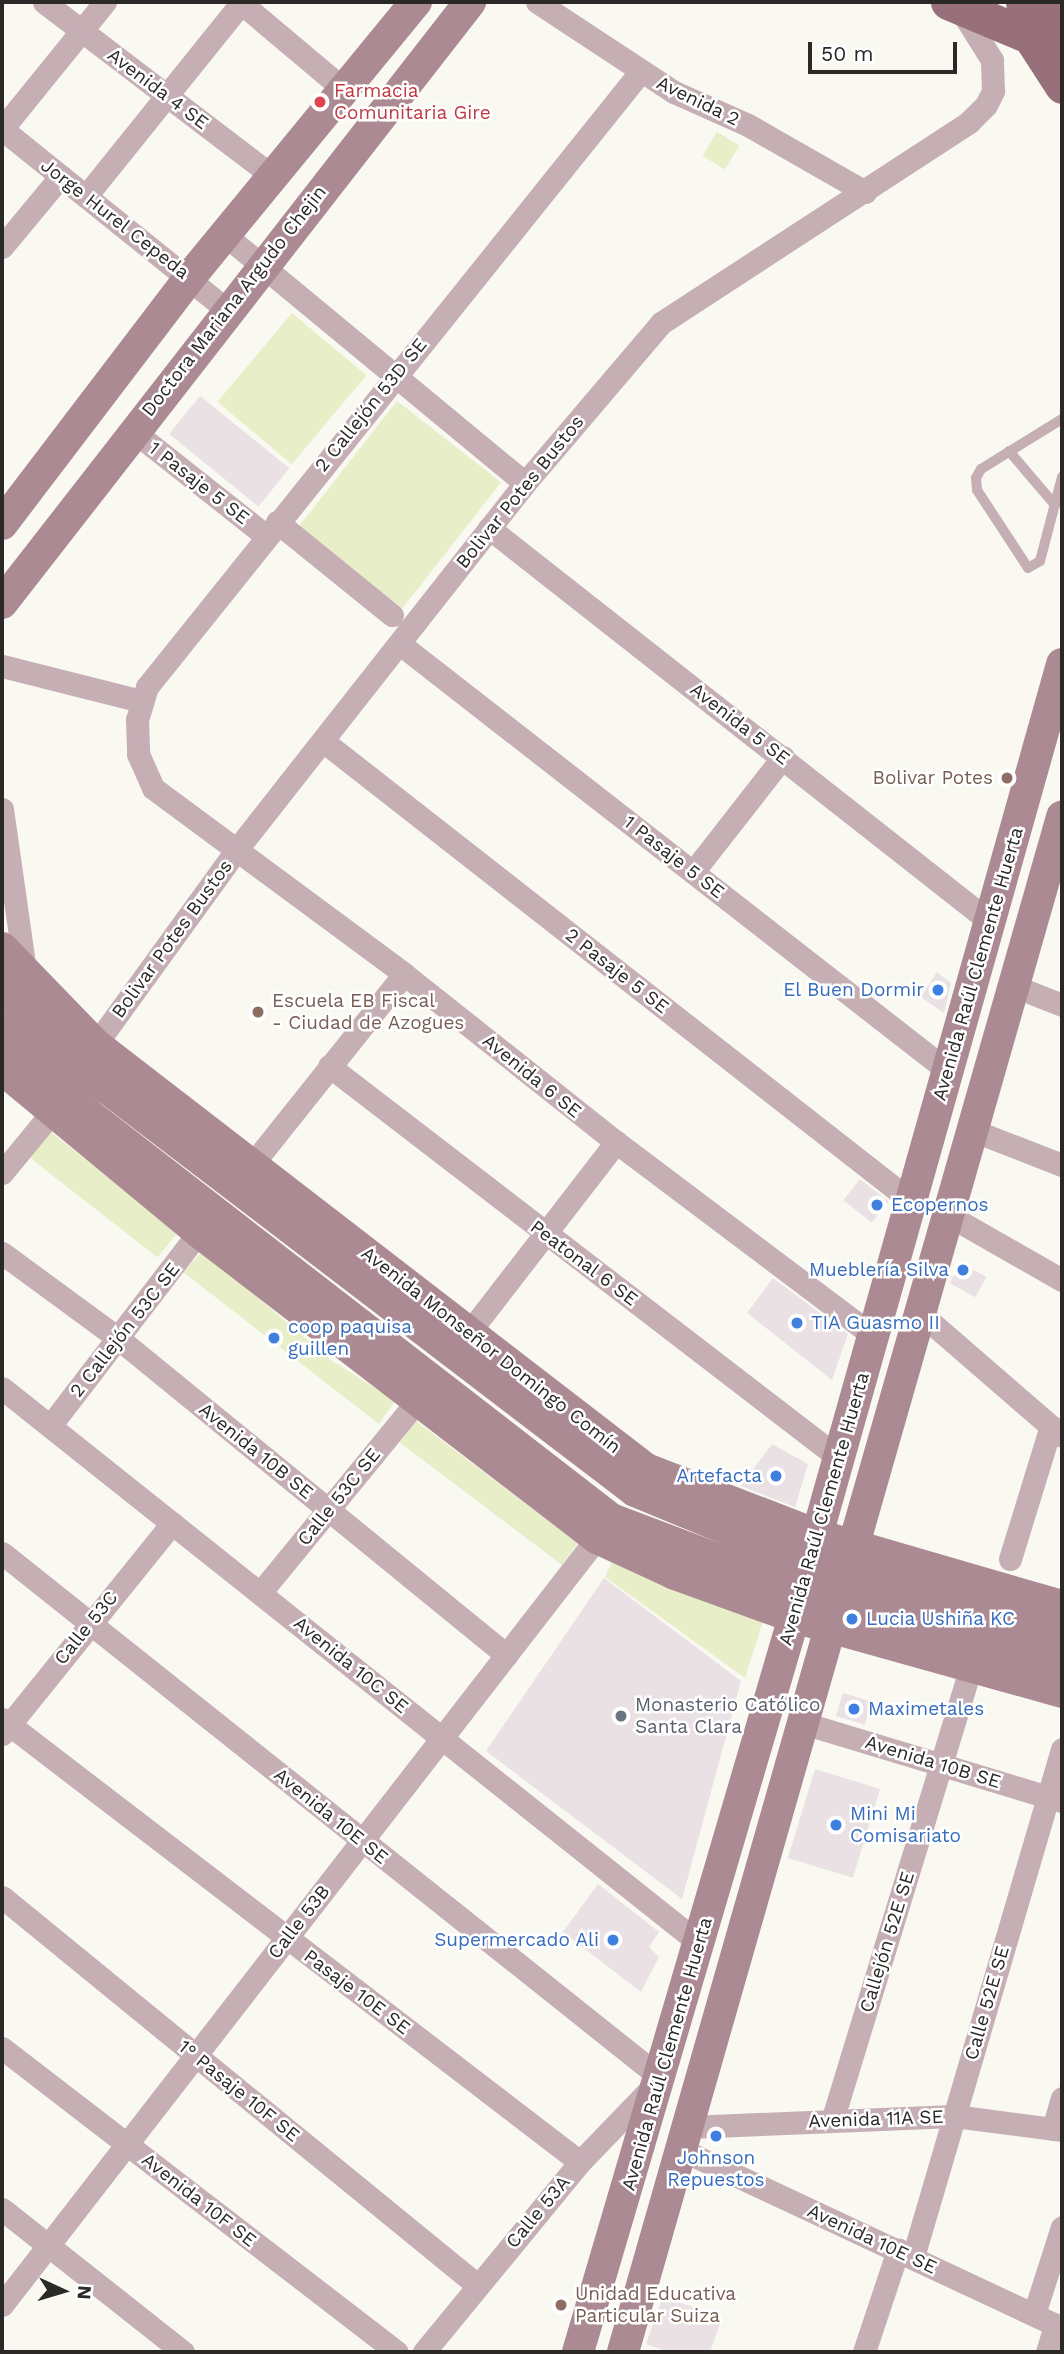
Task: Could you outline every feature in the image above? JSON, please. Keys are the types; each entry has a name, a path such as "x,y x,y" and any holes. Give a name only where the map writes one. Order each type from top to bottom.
{"main road":[{"path":"2,524 190,278 342,88 416,2"},
{"name":"Doctora Mariana Argudo Chejin","path":"2,603 132,430 470,2"},
{"path":"1023,2 1062,20"},
{"path":"953,4 1046,44 1062,86"},
{"name":"Avenida Raúl Clemente Huerta","path":"623,2352 803,1723 839,1458 1062,664"},
{"name":"Avenida Raúl Clemente Huerta","path":"578,2352 699,1943 821,1581 920,1313 1014,986 1057,853 1062,817"},
{"name":"Avenida Monseñor Domingo Comín","path":"2,948 13,980 88,1055 232,1187 635,1491 821,1581 1062,1692"},
{"name":"Avenida Monseñor Domingo Comín","path":"2,1029 59,1104 199,1232 418,1400 480,1433 611,1519 821,1581 1062,1664"},
{"name":"Avenida Monseñor Domingo Comín","path":"88,1055 250,1167 470,1331 646,1469 821,1581 1062,1634"},
{"name":"Avenida Monseñor Domingo Comín","path":"3,1071 59,1104 480,1433 597,1538 675,1574 821,1581 1062,1606"}],"street":[{"name":"Avenida 4 SE","path":"44,2 272,176"},
{"path":"2,129 105,2"},
{"path":"86,195 241,2 342,88"},
{"name":"Avenida 2","path":"537,2 641,71 748,125 865,192"},
{"name":"Bolivar Potes Bustos","path":"88,1055 237,849 525,483 662,323 695,297 865,192 969,122 986,105 993,91 992,60 953,4"},
{"name":"2 Callejón 53D SE","path":"138,754 141,701 147,687 394,375 641,71"},
{"name":"Jorge Hurel Cepeda","path":"2,129 227,310"},
{"path":"2,247 61,176"},
{"path":"225,234 261,267 525,483"},
{"name":"1 Pasaje 5 SE","path":"132,430 392,615"},
{"name":"Avenida 5 SE","path":"489,528 989,921"},
{"name":"1 Pasaje 5 SE","path":"400,644 948,1071"},
{"path":"2,666 141,701"},
{"name":"2 Pasaje 5 SE","path":"323,741 911,1201"},
{"name":"Avenida 6 SE","path":"138,754 153,788 404,974 616,1142 873,1336"},
{"path":"693,872 783,757"},
{"path":"2,810 13,980"},
{"path":"250,1167 404,974"},
{"path":"1014,986 1062,1006"},
{"name":"Peatonal 6 SE","path":"329,1066 839,1458"},
{"path":"2,1173 59,1104"},
{"path":"972,1130 1062,1166"},
{"path":"470,1331 616,1142"},
{"path":"948,1215 1062,1280"},
{"name":"2 Callejón 53C SE","path":"50,1426 199,1232"},
{"name":"Avenida 10B SE","path":"2,1253 119,1339 506,1655"},
{"path":"920,1313 1057,1431 1010,1559"},
{"name":"Avenida 10C SE","path":"2,1388 699,1943"},
{"name":"Calle 53C SE","path":"260,1593 418,1400"},
{"name":"Calle 53C","path":"4,1726 172,1523"},
{"name":"Calle 53B","path":"2,2305 597,1538"},
{"name":"Avenida 10E SE","path":"2,1553 661,2078"},
{"name":"Callejón 52E SE","path":"832,2120 966,1682"},
{"name":"Avenida 10B SE","path":"803,1723 1055,1799"},
{"name":"Pasaje 10E SE","path":"4,1726 580,2162"},
{"name":"Calle 52E SE","path":"864,2352 905,2253 954,2116 1055,1799 1062,1748"},
{"name":"1° Pasaje 10F SE","path":"2,1897 477,2285"},
{"name":"Avenida 10F SE","path":"2,2048 397,2352"},
{"name":"Calle 53A","path":"424,2352 580,2162 661,2078"},
{"path":"1058,2129 1062,2098"},
{"name":"Avenida 11A SE","path":"685,2138 832,2120 954,2116 1058,2129"},
{"name":"Avenida 10E SE","path":"685,2138 905,2253 1059,2327"},
{"path":"2,2208 183,2352"},
{"path":"1034,2314 1062,2227"},
{"path":"1047,2352 1059,2327"}],"lane":[{"path":"1062,419 981,469 976,484 1028,568 1040,561 1062,477"},
{"path":"1009,452 1055,505"},
{"path":"587,2352 821,1581 1062,707"}],"green space":[{"path":"717,132 739,145 725,169 703,156"},
{"path":"292,313 366,375 292,464 217,402"},
{"path":"397,401 501,482 403,608 298,527"},
{"path":"48,1130 178,1232 158,1258 28,1156"},
{"path":"203,1251 331,1360 395,1401 379,1424 183,1272"},
{"path":"416,1421 578,1543 562,1565 400,1443"},
{"path":"614,1558 763,1621 745,1678 605,1577"}],"building":[{"path":"200,396 289,468 259,506 169,434"},
{"name":"El Buen Dormir","path":"937,972 951,983 944,1013 921,997"},
{"path":"860,1179 888,1201 872,1222 843,1200"},
{"path":"961,1263 986,1277 975,1297 950,1283"},
{"name":"TIA Guasmo II","path":"773,1278 848,1334 832,1380 747,1313"},
{"name":"Artefacta","path":"772,1444 808,1464 795,1507 741,1486"},
{"name":"Monasterio Católico Santa Clara","path":"604,1578 741,1681 682,1899 486,1751"},
{"name":"Maximetales","path":"843,1693 872,1702 865,1725 836,1716"},
{"name":"Mini Mi Comisariato","path":"815,1769 880,1789 853,1878 788,1858"},
{"name":"Supermercado Ali","path":"598,1884 659,1932 649,1947 659,1957 641,1992 563,1932"},
{"path":"663,2296 722,2318 710,2352 668,2352 646,2344"}],"place":[{"name":"Farmacia Comunitaria Gire","path":"320,102"},
{"name":"Bolivar Potes","path":"1007,778"},
{"name":"El Buen Dormir","path":"938,990"},
{"name":"Escuela EB Fiscal - Ciudad de Azogues","path":"258,1012"},
{"name":"Ecopernos","path":"877,1205"},
{"name":"Mueblería Silva","path":"963,1270"},
{"name":"TIA Guasmo II","path":"797,1323"},
{"name":"coop paquisa guillen","path":"274,1338"},
{"name":"Artefacta","path":"776,1476"},
{"name":"Lucia Ushiña KC","path":"852,1619"},
{"name":"Maximetales","path":"854,1709"},
{"name":"Monasterio Católico Santa Clara","path":"621,1716"},
{"name":"Mini Mi Comisariato","path":"836,1825"},
{"name":"Supermercado Ali","path":"613,1940"},
{"name":"Johnson Repuestos","path":"716,2136"},
{"name":"Unidad Educativa Particular Suiza","path":"561,2305"}]}
